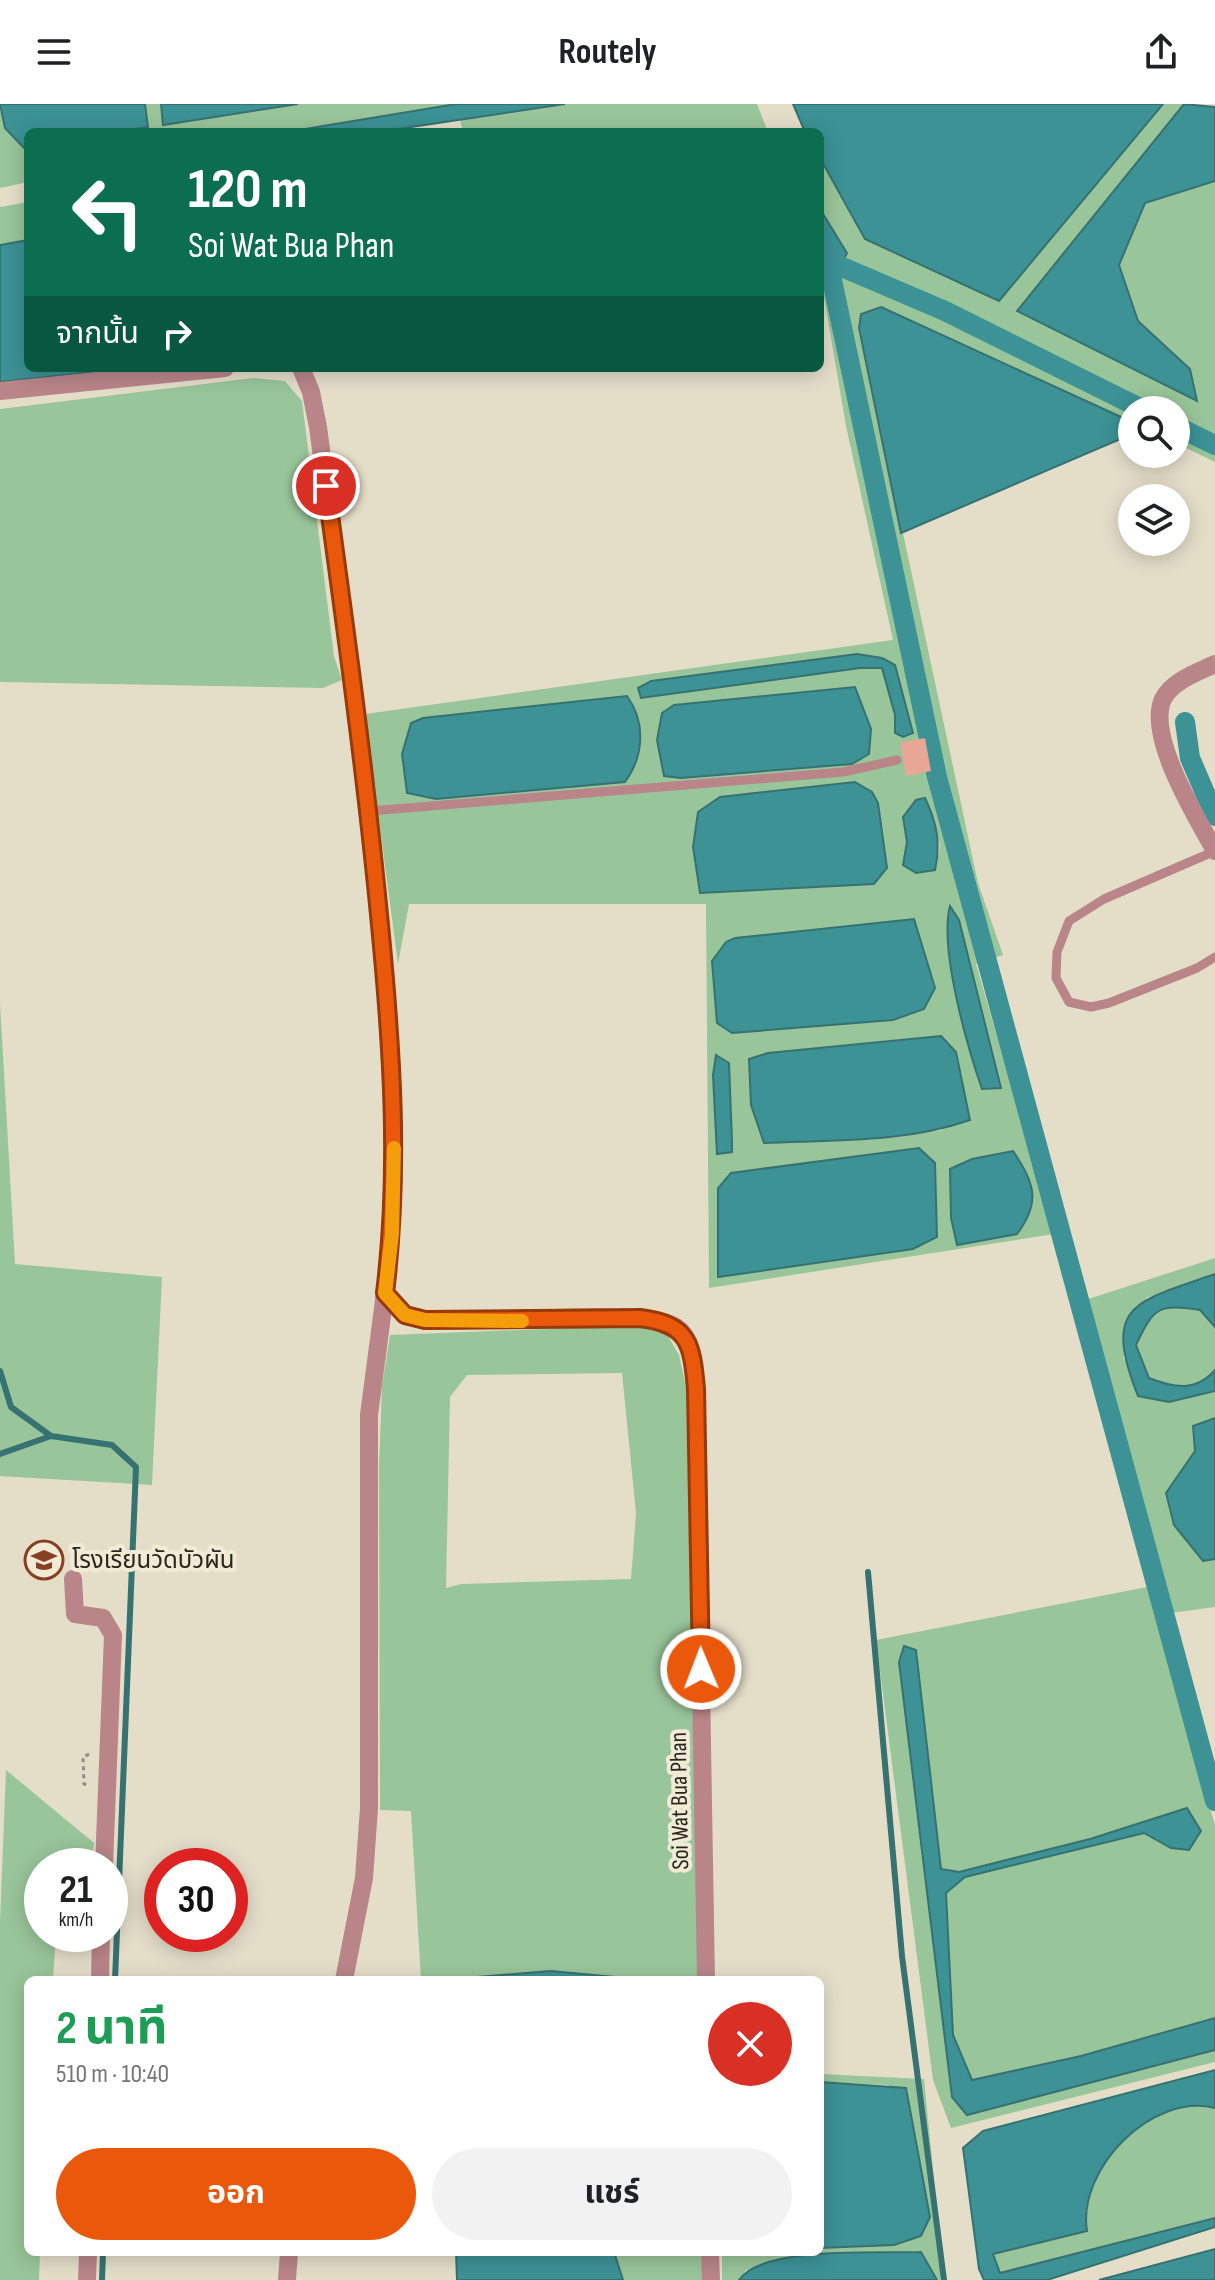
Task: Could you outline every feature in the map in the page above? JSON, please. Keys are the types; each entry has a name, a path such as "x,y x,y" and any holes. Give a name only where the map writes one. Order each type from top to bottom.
{"street":[{"path":"0,391 186,372"},
{"path":"302,372 318,427 370,811 392,1058 395,1174 385,1293 369,1415 369,1808 364,1878 345,1976"},
{"path":"1215,664 1172,689 1163,699 1161,712 1171,764 1215,851"},
{"name":"Soi Wat Bua Phan","path":"385,1293 405,1315 425,1320 640,1318 661,1321 677,1328 688,1341 696,1389 706,1976"},
{"path":"73,1579 75,1614 103,1618 113,1635 105,1848"},
{"path":"100,1976 101,1952"},
{"path":"87,2280 88,2256"},
{"path":"287,2280 289,2256"},
{"path":"710,2256 711,2280"}],"lane":[{"path":"370,811 843,772 897,760"},
{"path":"1215,851 1104,899 1069,921 1057,952 1056,978 1069,1002 1091,1007 1197,968 1215,957"}],"green space":[{"path":"145,104 161,104 164,125 298,104 456,104 311,128 141,128 148,127"},
{"path":"565,104 757,104 766,128 462,128 460,119"},
{"path":"1163,104 1184,104 1018,311 1190,369 1138,321 1119,265 1145,203 1215,181 1215,462 1190,450 1190,396 1118,396 1118,416 881,307 861,314 859,328 978,883 1003,955 976,964 1054,1234 709,1288 706,904 409,904 398,964 365,714 893,640 846,426 824,297 824,271 838,271 847,253 824,216 824,165 865,239 999,301","holes":["857,654 882,658 895,665 913,732 895,733 895,716 882,668 860,668","768,793 878,803 887,868 720,797","934,817 940,846 935,870 903,865 907,842","941,1036 942,1130 881,1139 764,1143 749,1059 768,1053","919,1148 718,1188 731,1173"]},
{"path":"0,109 5,128 24,148 24,183 0,188"},
{"path":"24,203 24,241 0,245 0,207"},
{"path":"253,378 285,381 302,401 334,656 342,680 323,688 0,682 0,409"},
{"path":"0,1003 15,1264 162,1277 152,1485 0,1476"},
{"path":"1215,1258 1215,1274 1146,1298 1123,1358 1169,1402 1215,1391 1215,1418 1193,1426 1195,1451 1166,1493 1203,1561 1215,1559 1215,1607 1156,1615 1215,1825 1215,2018 1081,2056 972,2081 953,2035 946,1893 964,1877 1144,1833 1171,1847 1187,1808 1090,1839 959,1872 941,1869 916,1650 899,1662 952,2097 967,2115 1215,2050 1215,2062 951,2128 933,2080 876,1640 1147,1587 1073,1304"},
{"path":"1167,1306 1200,1310 1215,1327 1215,1370 1192,1385 1176,1386 1149,1378 1136,1345 1150,1315"},
{"path":"623,1326 664,1329 679,1355 687,1392 698,1976 598,1976 551,1971 489,1976 421,1976 411,1811 380,1810 379,1467 382,1386 390,1335","holes":["622,1373 636,1513 631,1579 461,1584 446,1588 450,1397 467,1375"]},
{"path":"6,1770 94,1843 94,1848 24,1848 24,1952 55,1952 53,1976 24,1976 24,2256 40,2256 39,2280 0,2280 0,1923"},
{"path":"824,2074 924,2079 944,2280 746,2270 739,2280 722,2280 722,2256 824,2256 824,2248 894,2245 889,2085 824,2082"},
{"path":"1202,2105 1215,2108 1215,2218 999,2273 993,2253 1087,2231 1090,2195 1097,2177 1107,2160 1133,2131 1168,2109"},
{"path":"615,2256 705,2256 705,2280 623,2280"}],"water":[{"path":"0,104 145,104 148,127 24,128 24,148 5,128"},
{"path":"161,104 298,104 163,125"},
{"path":"456,104 565,104 405,128 311,128"},
{"path":"793,104 1163,104 999,301 865,239 824,165 824,128 803,128"},
{"path":"1184,104 1215,107 1215,181 1145,203 1119,265 1138,321 1190,369 1197,401 1017,311"},
{"path":"824,216 847,253 838,271 824,271"},
{"path":"24,241 24,372 91,372 0,382 0,245"},
{"path":"881,307 1118,416 1118,440 901,533 859,328 861,314"},
{"path":"857,654 882,658 895,665 913,733 903,737 895,733 895,715 882,668 860,668 641,698 638,688 651,681"},
{"path":"855,687 871,729 869,754 852,764 681,778 664,776 657,740 662,713 674,705"},
{"path":"627,696 637,717 640,739 636,761 625,782 436,799 407,793 402,754 411,723 423,718"},
{"path":"855,782 872,792 878,803 887,868 874,884 700,893 693,847 698,812 720,797"},
{"path":"925,798 937,833 937,860 935,870 916,873 903,865 907,842 903,817 916,800"},
{"path":"950,906 959,920 1001,1088 982,1089 969,1048 951,971 948,946"},
{"path":"914,919 935,988 924,1009 893,1020 732,1033 717,1023 712,961 726,942 735,938"},
{"path":"941,1036 956,1052 970,1120 894,1137 764,1143 751,1105 749,1059 768,1053"},
{"path":"716,1055 729,1063 732,1141 732,1152 717,1154 713,1075"},
{"path":"919,1148 935,1163 937,1237 913,1249 718,1277 718,1188 731,1173"},
{"path":"1013,1151 1026,1173 1032,1192 1030,1212 1025,1223 1017,1234 957,1245 951,1218 950,1169 972,1159"},
{"path":"1215,1274 1215,1327 1200,1310 1166,1308 1153,1316 1136,1345 1149,1378 1184,1386 1200,1382 1215,1370 1215,1391 1169,1402 1138,1396 1123,1342 1125,1324 1133,1311 1146,1300"},
{"path":"1215,1418 1215,1559 1203,1561 1174,1525 1166,1493 1195,1451 1193,1426"},
{"path":"904,1646 916,1650 941,1869 959,1872 1090,1839 1187,1808 1201,1831 1189,1850 1171,1848 1144,1833 965,1877 946,1893 953,2035 972,2080 1081,2056 1215,2018 1215,2050 967,2115 952,2097 899,1662"},
{"path":"551,1971 604,1976 489,1976"},
{"path":"1215,2070 1215,2108 1191,2106 1167,2112 1144,2124 1124,2140 1106,2161 1094,2183 1087,2207 1087,2231 993,2254 1000,2273 1215,2218 1215,2227 1047,2280 984,2280 979,2269 963,2148 983,2131"},
{"path":"824,2082 906,2088 930,2217 921,2236 894,2245 824,2248"},
{"path":"1215,2249 1215,2280 1099,2280"},
{"path":"921,2252 937,2280 739,2280 752,2269 772,2261 796,2256"},
{"path":"456,2256 615,2256 623,2280 457,2280"}],"building":[{"path":"925,738 931,771 906,776 900,743"}],"waterway":[{"path":"824,250 828,261 945,311 1118,397"},
{"path":"828,261 937,777 1215,1801"},
{"path":"1190,433 1215,445"},
{"path":"1185,722 1190,758 1215,816"},
{"path":"0,1371 11,1407 51,1436"},
{"path":"0,1454 51,1436 112,1445 136,1467 115,1976"},
{"path":"868,1572 902,1956 944,2280"},
{"path":"102,2280 103,2256"}],"slow traffic":[{"path":"394,1148 392,1234 385,1293 405,1315 425,1320 522,1321"}],"place":[{"name":"โรงเรียนวัดบัวผัน","path":"44,1560"}],"route":[{"path":"326,486 370,811 392,1058 395,1174 385,1293 405,1315 425,1320 640,1318 661,1321 677,1328 688,1341 696,1389 701,1669"}]}
